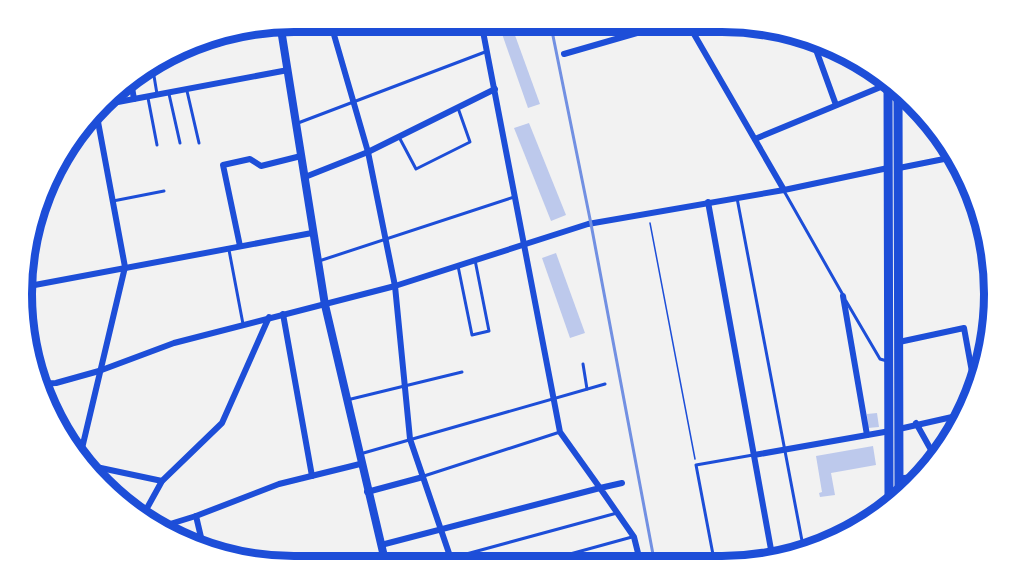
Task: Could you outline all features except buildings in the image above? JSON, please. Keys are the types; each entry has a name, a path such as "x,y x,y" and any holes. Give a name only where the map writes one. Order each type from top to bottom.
{"highway":[{"path":"889,92 899,342 889,494"},
{"path":"898,100 893,168 889,361 899,486"}],"main road":[{"path":"282,32 325,305 359,459 384,556"}],"street":[{"path":"333,32 368,152 395,286 410,439 450,556"},
{"path":"483,32 560,432 634,537 639,556"},
{"path":"564,54 638,32"},
{"path":"693,32 784,190"},
{"path":"816,49 836,105"},
{"path":"114,103 288,70"},
{"path":"755,139 881,86"},
{"path":"132,88 134,99"},
{"path":"305,177 368,152 495,90"},
{"path":"82,447 125,267 98,120"},
{"path":"240,246 223,165 250,159 261,166 301,156"},
{"path":"47,383 99,371 174,343 395,286 588,224 737,196 784,190 945,159"},
{"path":"708,202 771,550"},
{"path":"32,285 312,233"},
{"path":"843,296 867,435"},
{"path":"283,314 312,476"},
{"path":"146,510 162,481 222,423 269,317"},
{"path":"899,342 964,328 972,372"},
{"path":"754,455 894,430 916,423 952,417"},
{"path":"916,423 931,450"},
{"path":"170,524 279,484 312,476 359,459"},
{"path":"98,467 162,481"},
{"path":"367,492 423,477"},
{"path":"381,545 622,483"},
{"path":"196,516 201,539"}],"lane":[{"path":"296,124 487,52"},
{"path":"153,73 157,94"},
{"path":"187,89 199,143"},
{"path":"169,92 180,143"},
{"path":"148,96 157,145"},
{"path":"399,136 416,169 470,142 458,108"},
{"path":"784,190 880,359 889,361"},
{"path":"113,201 164,191"},
{"path":"737,196 802,543"},
{"path":"317,261 514,197"},
{"path":"229,248 243,324"},
{"path":"458,266 472,335 489,331 475,260"},
{"path":"584,364 587,388"},
{"path":"346,400 405,388 462,372"},
{"path":"359,459 410,439 605,384"},
{"path":"423,477 560,432"},
{"path":"713,556 696,465 754,455"},
{"path":"899,477 910,476"},
{"path":"458,556 617,513"},
{"path":"563,556 634,537"}],"path":[{"path":"648,213 696,465"}],"railway":[{"path":"552,32 653,556"}]}
